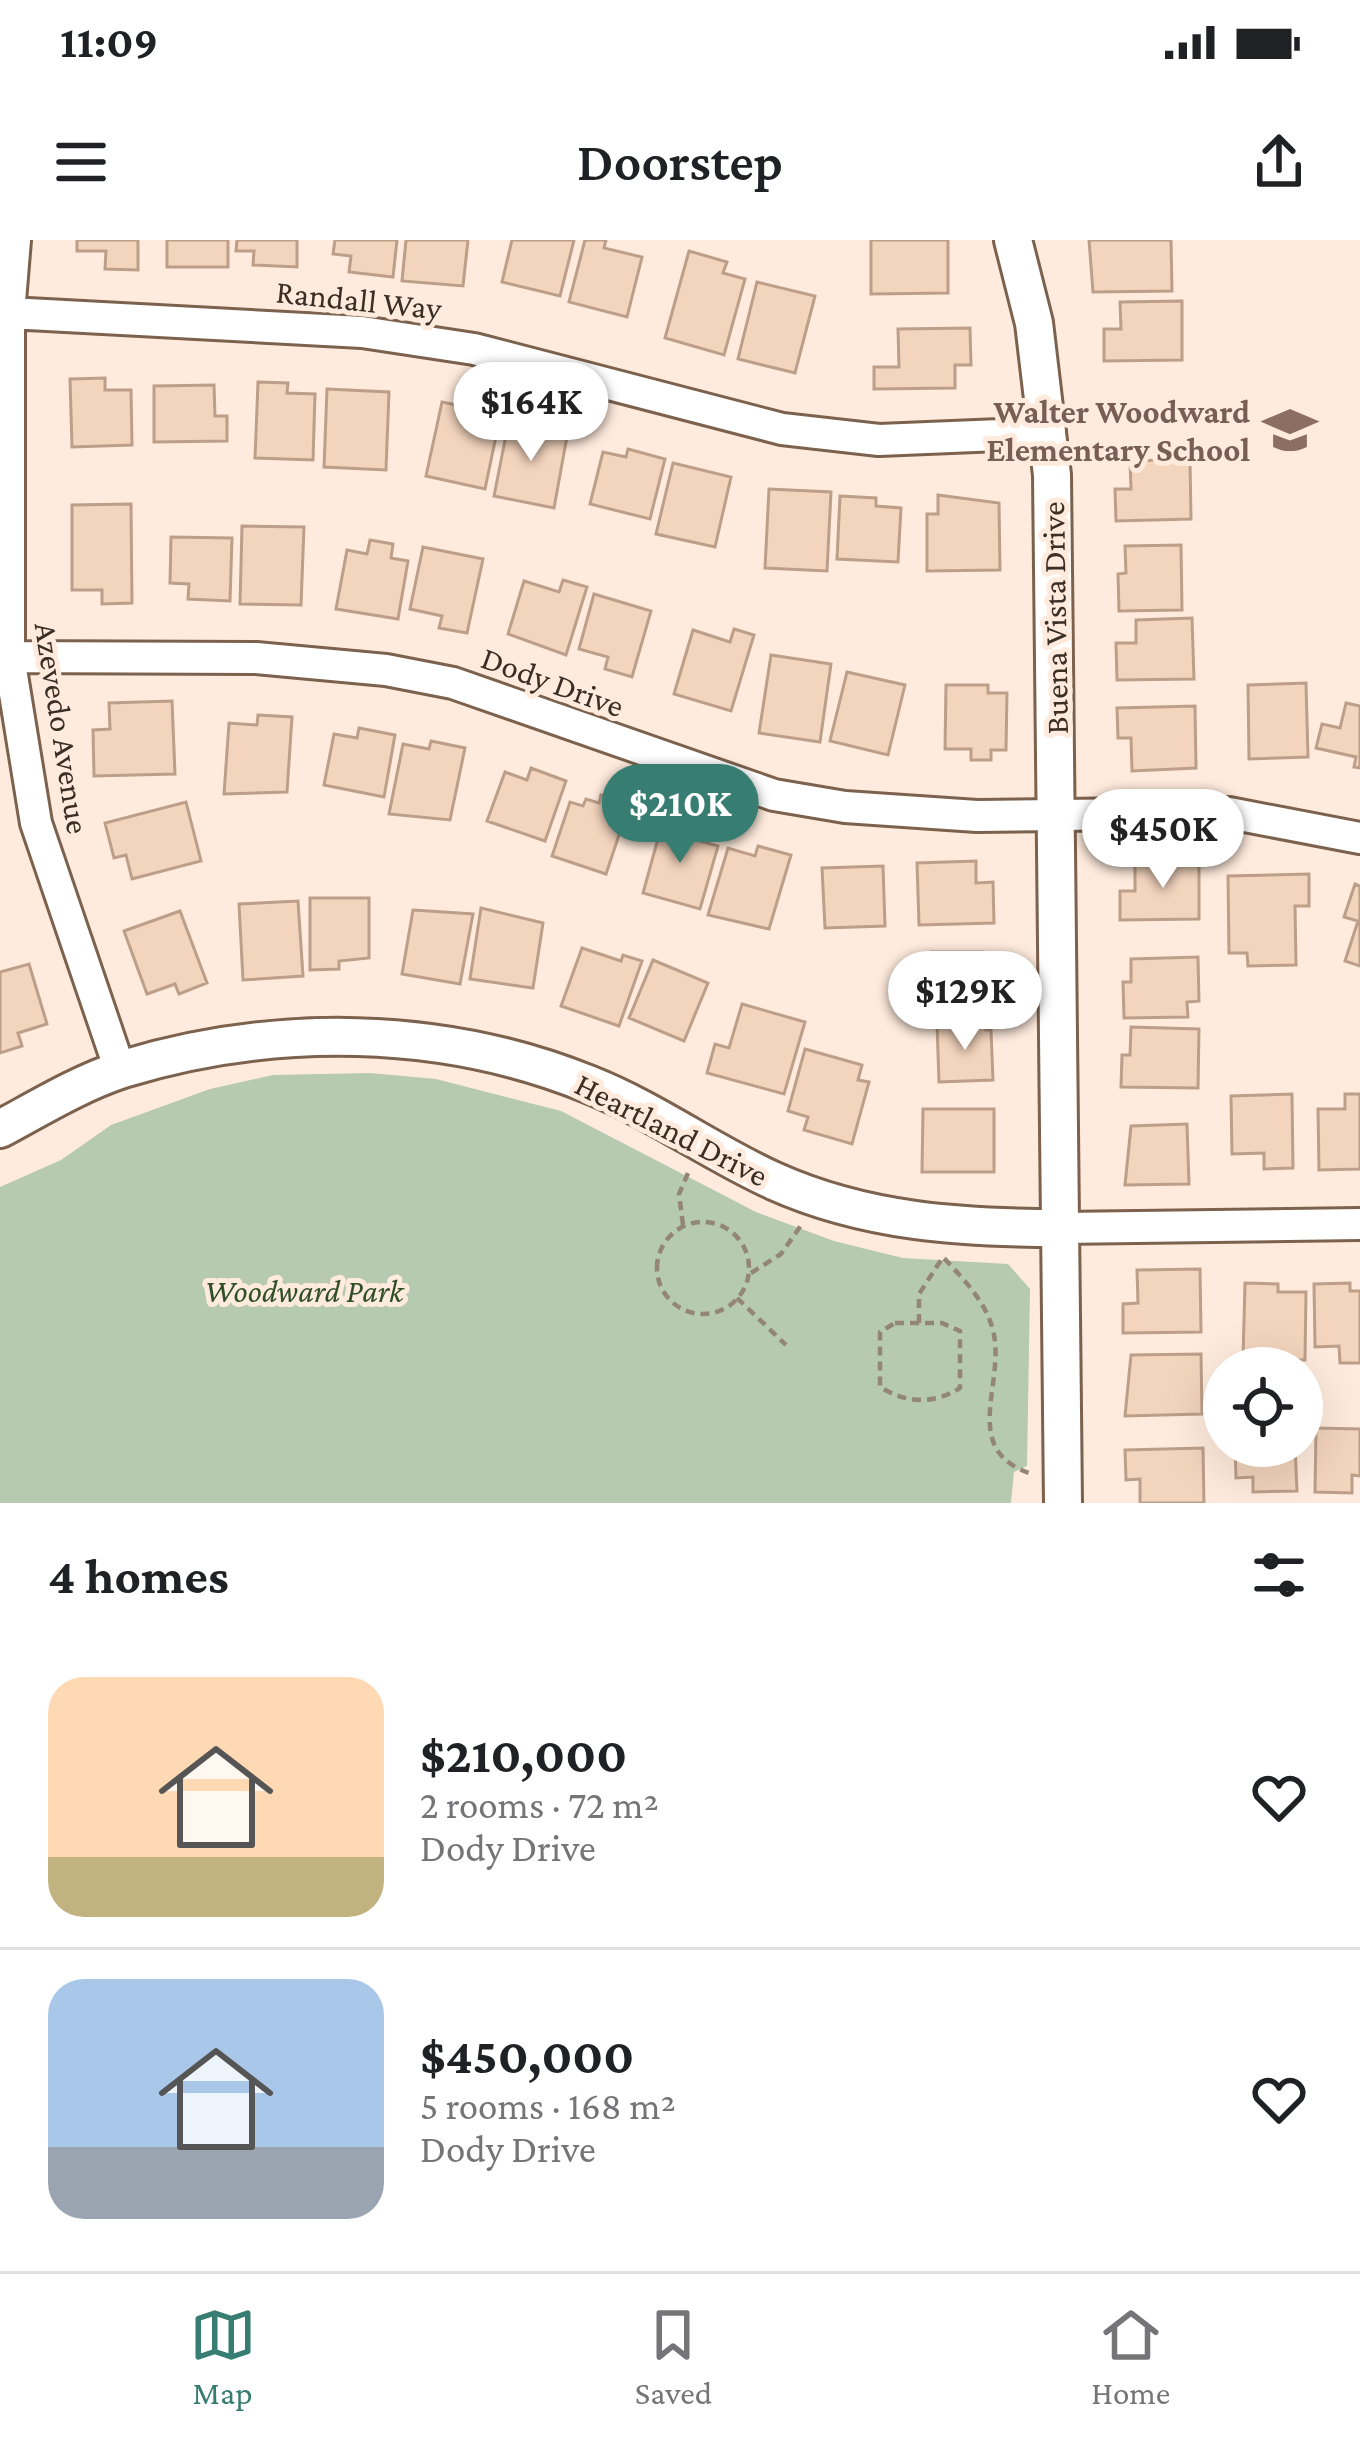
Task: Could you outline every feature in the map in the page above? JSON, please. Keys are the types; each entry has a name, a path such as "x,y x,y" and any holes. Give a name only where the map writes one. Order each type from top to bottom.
{"street":[{"name":"Azevedo Avenue","path":"15,240 9,314 4,657 36,823 120,1070"},
{"name":"Buena Vista Drive","path":"1013,240 1034,323 1050,434 1063,1503"},
{"name":"Randall Way","path":"9,314 218,321 384,335 474,350 782,429 879,440 1050,434"},
{"name":"Dody Drive","path":"4,657 256,658 386,670 453,683 774,795 845,807 1056,817 1229,814 1360,838"},
{"name":"Heartland Drive","path":"0,1129 120,1070 262,1040 366,1036 465,1048 534,1064 659,1115 772,1180 828,1202 966,1227 1360,1224"}],"path":[{"path":"683,1227 679,1194 689,1168"},
{"path":"749,1275 744,1246 734,1234 708,1222 683,1227 660,1251 656,1266 665,1295 691,1312 706,1314 737,1298 749,1275 781,1254 802,1224"},
{"path":"919,1323 919,1294 943,1257 990,1321 996,1358 986,1424 996,1450 1021,1470"},
{"path":"737,1298 786,1345"},
{"path":"895,1323 919,1323 942,1323 960,1331 960,1388 944,1398 919,1401 880,1387 880,1332 895,1323"}],"green space":[{"name":"Woodward Park","path":"370,1073 436,1079 561,1111 756,1212 834,1241 903,1258 1008,1264 1030,1289 1027,1466 1014,1472 1011,1503 0,1503 0,1187 61,1160 111,1125 210,1089 273,1075"}],"building":[{"path":"77,240 138,240 138,270 105,269 106,251 77,251"},
{"path":"167,240 228,240 228,267 167,267"},
{"path":"237,240 297,240 297,267 253,265 254,251 236,251"},
{"path":"335,240 397,240 393,277 349,272 351,256 333,254"},
{"path":"406,240 468,240 463,286 402,281"},
{"path":"512,240 574,240 560,296 502,282"},
{"path":"585,240 606,240 604,248 642,257 627,317 569,302"},
{"path":"871,240 948,240 948,293 871,294"},
{"path":"1089,240 1171,240 1172,291 1093,292"},
{"path":"689,251 727,262 723,273 745,279 724,355 665,338"},
{"path":"757,282 815,296 795,373 738,359"},
{"path":"1182,301 1182,360 1104,361 1104,329 1121,329 1120,302"},
{"path":"970,328 971,365 955,365 955,388 874,389 874,367 899,367 898,329"},
{"path":"105,378 105,390 131,390 132,445 72,447 70,379"},
{"path":"258,382 288,383 287,393 315,394 313,460 255,458"},
{"path":"214,385 215,416 227,416 227,441 154,442 154,386"},
{"path":"327,389 389,392 386,470 324,467"},
{"path":"442,402 475,409 473,417 499,422 485,489 426,476"},
{"path":"509,420 568,431 554,508 494,496"},
{"path":"628,449 665,459 650,519 590,504 603,452 626,457"},
{"path":"1190,459 1191,519 1116,521 1115,489 1131,489 1130,461"},
{"path":"673,463 731,477 715,547 656,534"},
{"path":"769,489 831,492 827,571 765,568"},
{"path":"938,495 999,503 1000,570 927,571 927,514 938,514"},
{"path":"840,496 876,498 876,506 901,508 898,562 837,559"},
{"path":"131,504 132,603 102,604 102,590 72,590 72,505"},
{"path":"242,526 304,527 301,605 240,604"},
{"path":"171,537 232,538 230,601 188,599 189,584 170,583"},
{"path":"370,540 393,544 391,558 408,561 398,619 336,609 347,550 367,554"},
{"path":"1181,545 1182,610 1119,611 1118,574 1126,573 1125,546"},
{"path":"423,547 483,559 467,633 439,628 442,616 410,609"},
{"path":"563,580 587,587 566,655 508,634 524,581 559,592"},
{"path":"594,594 651,611 632,677 605,669 608,657 579,649"},
{"path":"1192,618 1194,679 1117,680 1116,643 1136,643 1136,620"},
{"path":"734,629 754,635 731,711 674,694 693,630 730,642"},
{"path":"771,655 831,664 820,742 759,733"},
{"path":"847,672 905,685 888,755 830,741"},
{"path":"1306,683 1308,757 1249,759 1248,685"},
{"path":"946,685 988,685 988,693 1007,693 1006,750 991,750 991,760 971,760 971,749 945,749"},
{"path":"172,701 175,774 94,776 93,730 110,729 109,703"},
{"path":"1346,703 1360,706 1360,768 1354,767 1356,757 1316,748 1322,724 1340,728"},
{"path":"1195,706 1196,768 1132,771 1131,738 1118,738 1117,708"},
{"path":"258,715 292,717 287,792 224,794 229,723 257,725"},
{"path":"359,728 395,735 384,797 324,785 334,734 357,738"},
{"path":"431,741 465,748 450,820 389,814 403,744 429,749"},
{"path":"531,768 566,781 545,841 487,821 505,772 527,780"},
{"path":"601,795 629,805 606,874 552,856 570,802 599,803"},
{"path":"186,802 201,861 132,879 126,855 114,858 105,823"},
{"path":"664,817 693,826 689,838 718,846 700,909 643,893"},
{"path":"758,846 791,855 769,929 708,915 728,848 755,856"},
{"path":"1135,859 1199,859 1199,919 1120,920 1120,891 1135,891"},
{"path":"976,861 976,883 993,882 994,923 919,925 917,863"},
{"path":"883,866 885,926 825,928 822,868"},
{"path":"1309,874 1309,906 1295,906 1296,965 1248,966 1247,953 1229,953 1228,876"},
{"path":"1355,884 1360,886 1360,966 1345,961 1358,921 1344,917"},
{"path":"310,898 369,898 369,958 339,961 339,969 310,970"},
{"path":"298,901 303,976 243,980 239,904"},
{"path":"481,908 543,923 533,988 470,979"},
{"path":"413,910 473,914 460,984 402,974"},
{"path":"180,911 207,983 179,994 175,984 147,994 124,931"},
{"path":"582,948 621,961 623,955 642,961 619,1026 561,1006"},
{"path":"932,952 983,952 983,976 993,976 993,1010 932,1011"},
{"path":"1198,957 1199,1001 1187,1002 1188,1017 1124,1018 1123,982 1131,982 1131,959"},
{"path":"653,960 708,983 684,1041 629,1018"},
{"path":"29,964 47,1024 18,1033 22,1046 0,1053 0,972"},
{"path":"742,1004 805,1022 784,1094 707,1073 715,1044 729,1048"},
{"path":"986,1023 986,1030 991,1030 993,1080 939,1082 937,1024"},
{"path":"1131,1027 1199,1029 1198,1088 1121,1087 1122,1055 1130,1055"},
{"path":"805,1049 862,1065 858,1080 869,1082 852,1144 804,1130 808,1117 788,1111"},
{"path":"1292,1094 1293,1168 1264,1169 1264,1153 1232,1154 1231,1096"},
{"path":"1345,1094 1360,1094 1360,1169 1319,1170 1318,1109 1345,1109"},
{"path":"923,1109 994,1109 994,1172 922,1172"},
{"path":"1187,1124 1189,1184 1125,1185 1131,1126"},
{"path":"1200,1269 1201,1332 1123,1333 1123,1304 1138,1303 1137,1270"},
{"path":"1245,1283 1278,1284 1278,1292 1306,1292 1305,1347 1243,1347"},
{"path":"1350,1283 1350,1291 1360,1291 1360,1363 1340,1363 1339,1346 1315,1347 1314,1284"},
{"path":"1201,1354 1202,1414 1125,1416 1131,1355"},
{"path":"1323,1428 1360,1429 1360,1476 1352,1475 1352,1493 1315,1492 1315,1467 1323,1467"},
{"path":"1203,1448 1204,1503 1140,1503 1140,1479 1126,1480 1125,1450"},
{"path":"1236,1467 1296,1467 1297,1491 1253,1492 1253,1477 1236,1478"}],"place":[{"name":"Walter Woodward Elementary School","path":"1290,430"}]}
